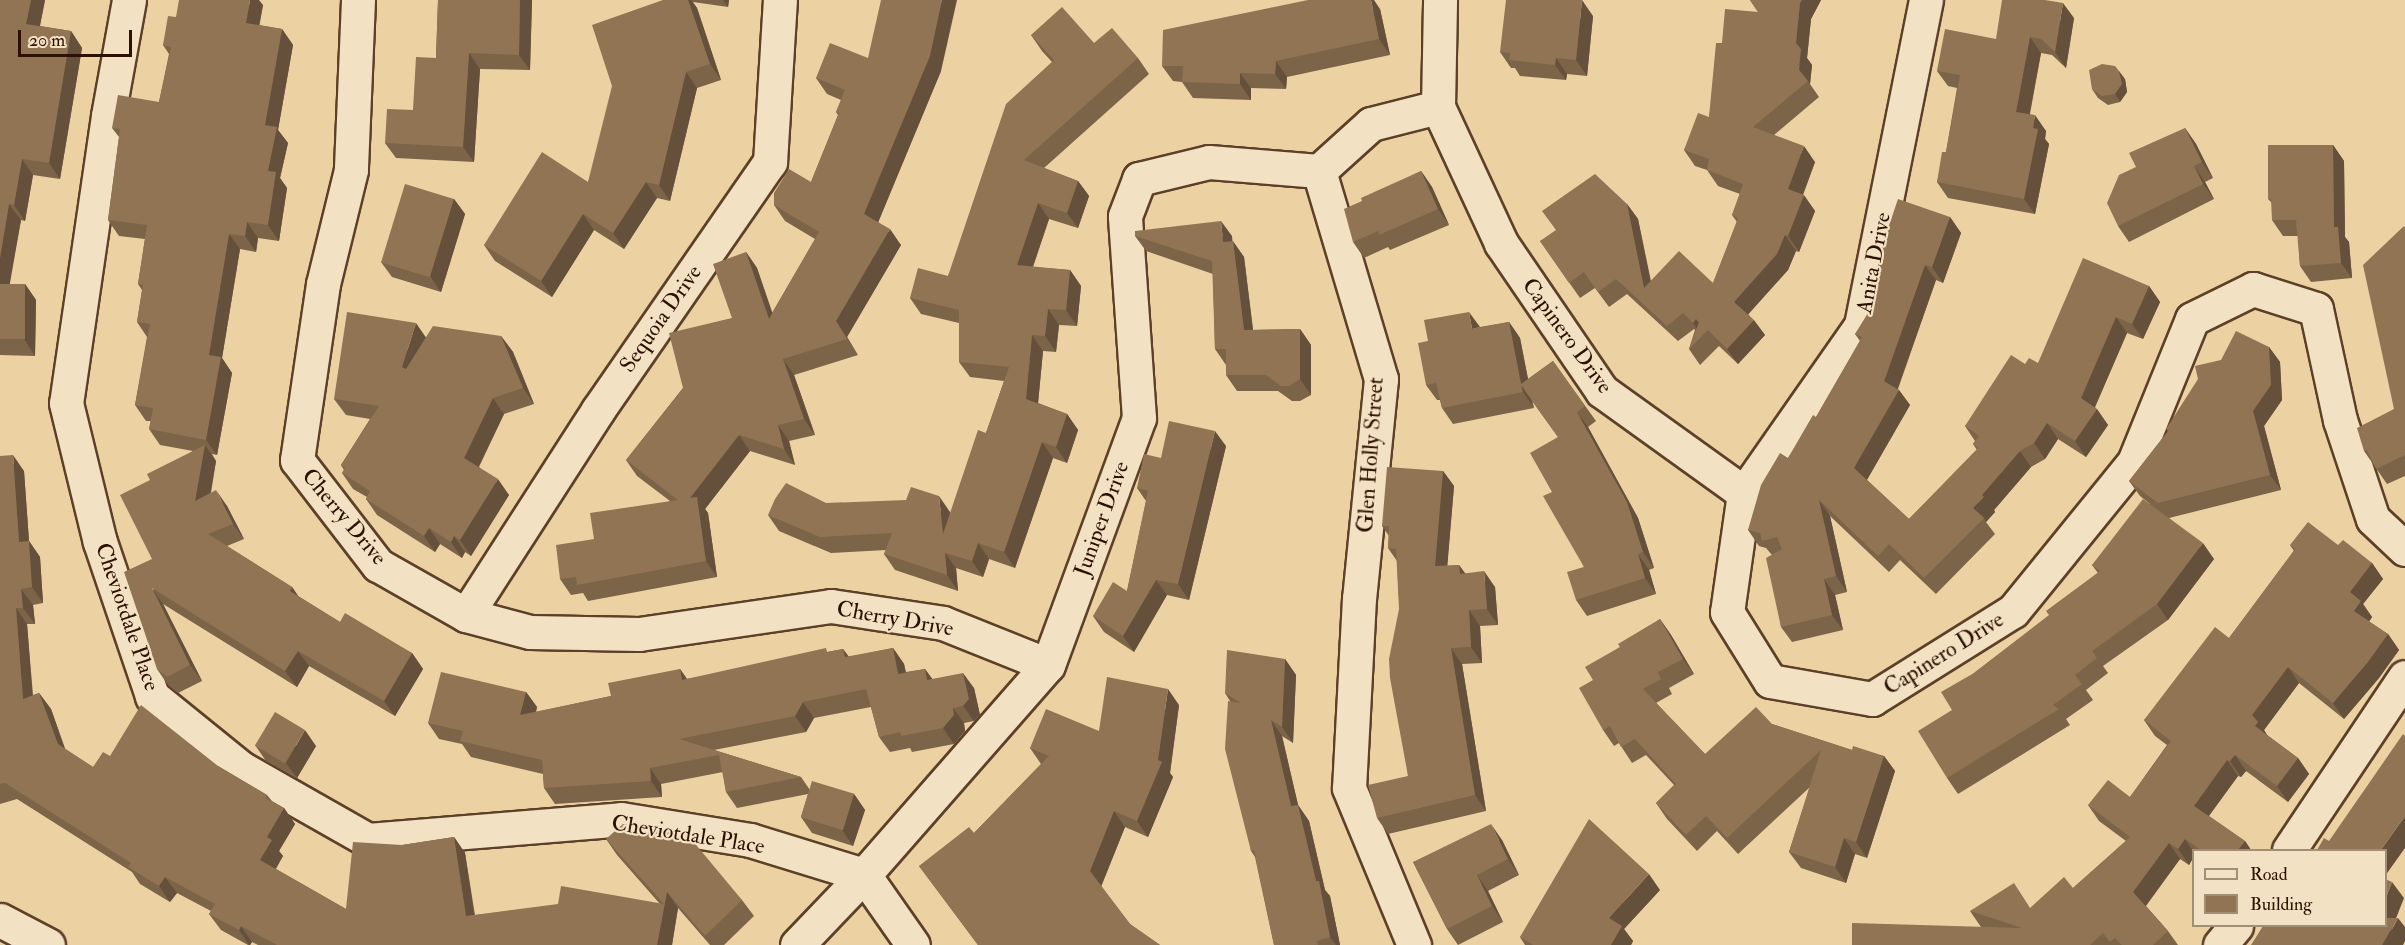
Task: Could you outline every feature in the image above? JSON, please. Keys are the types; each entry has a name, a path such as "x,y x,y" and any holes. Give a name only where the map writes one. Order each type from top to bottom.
{"street":[{"name":"Cheviotdale Place","path":"129,0 106,128 66,403 100,542 152,696 241,768 368,840 621,819 750,840 864,875"},
{"name":"Cherry Drive","path":"358,0 351,170 323,284 297,460 378,565 466,615 530,632 639,634 831,606 943,624 1048,665"},
{"name":"Sequoia Drive","path":"466,615 598,410 770,162 780,0"},
{"path":"1319,171 1371,124 1438,106 1440,0"},
{"name":"Anita Drive","path":"1744,493 1861,325 1926,0"},
{"name":"Capinero Drive","path":"1438,106 1500,243 1602,391 1744,493 1727,612 1770,681 1872,699 2013,611 2134,462 2192,319 2253,289 2316,309 2340,420 2373,519 2405,549"},
{"name":"Juniper Drive","path":"797,945 864,875 1048,665 1139,418 1125,216 1139,179 1209,162 1319,171"},
{"name":"Glen Holly Street","path":"1319,171 1381,379 1359,598 1349,788 1414,945"},
{"path":"2290,849 2405,677"},
{"path":"864,875 913,945"},
{"path":"0,920 48,945"},
{"path":"2220,945 2235,927"}],"building":[{"path":"0,0 31,0 26,24 71,31 49,163 22,159 14,205 9,204 0,258"},
{"path":"179,0 250,0 246,23 282,29 265,125 277,127 268,171 276,172 268,225 247,222 245,236 229,234 209,355 221,357 206,440 149,429 153,408 135,405 150,324 137,322 143,285 138,284 147,225 108,220 120,129 112,128 118,95 159,102 171,47 163,45 168,16 176,17"},
{"path":"438,0 520,0 519,55 469,53 463,147 385,143 387,109 413,110 416,57 436,58"},
{"path":"663,0 688,0 710,64 686,72 659,185 646,182 613,233 583,214 541,281 484,245 542,152 588,182 612,86 592,25"},
{"path":"881,0 942,0 930,56 864,214 890,229 836,321 847,339 783,359 804,419 778,425 784,449 739,435 690,498 697,497 706,561 577,585 576,577 560,579 556,545 594,539 590,513 678,500 626,460 683,388 669,333 732,318 713,264 746,252 769,319 819,232 774,205 774,193 789,169 811,182 839,113 836,112 845,90 816,78 830,43 868,58"},
{"path":"1308,0 1371,0 1379,39 1276,61 1275,74 1240,73 1240,84 1182,82 1183,66 1162,66 1163,30"},
{"path":"1506,0 1582,0 1576,60 1556,58 1555,65 1509,60 1510,53 1500,52"},
{"path":"1750,0 1802,0 1796,43 1801,49 1799,70 1808,81 1753,127 1804,146 1788,189 1804,195 1788,236 1785,235 1777,254 1734,302 1754,320 1727,349 1708,330 1689,349 1699,322 1696,319 1693,323 1683,313 1667,326 1616,279 1598,292 1584,272 1569,283 1540,241 1556,230 1542,211 1595,174 1627,204 1644,288 1679,251 1713,283 1738,218 1732,215 1743,184 1707,170 1709,159 1684,150 1698,113 1709,117 1716,43 1722,43 1725,9 1758,12"},
{"path":"2002,0 2045,0 2063,3 2055,52 2041,39 2030,37 2016,112 2035,115 2033,128 2038,129 2024,199 1937,182 1942,152 1946,152 1960,75 1937,71 1945,29 1996,39"},
{"path":"1062,7 1094,43 1112,28 1138,58 1024,160 1078,181 1067,213 1038,203 1017,265 1070,270 1066,310 1048,309 1045,336 1032,335 1026,399 1067,414 1056,447 1042,442 1004,552 978,543 972,561 945,553 947,575 884,554 892,533 820,537 768,515 786,483 826,503 906,500 911,487 939,496 943,534 978,430 986,433 1009,367 959,362 959,310 910,298 918,268 948,276 1006,104 1054,60 1031,35"},
{"path":"2102,64 2115,66 2119,71 2122,84 2115,94 2102,96 2092,89 2089,70"},
{"path":"2185,128 2202,162 2194,166 2203,184 2118,226 2107,203 2119,175 2136,167 2129,153"},
{"path":"2268,145 2333,145 2334,227 2338,227 2341,263 2300,266 2296,220 2272,220 2271,199 2268,199"},
{"path":"1421,171 1438,209 1379,235 1378,231 1353,242 1344,209 1362,201 1361,198"},
{"path":"405,184 454,199 430,277 381,262"},
{"path":"1898,199 1950,217 1932,267 1925,265 1884,381 1899,390 1854,468 1909,519 1978,448 1973,444 1979,436 1965,426 2011,355 2025,364 2029,358 2038,363 2083,258 2149,286 2132,324 2116,317 2081,398 2097,409 2075,441 2047,423 2034,443 2020,451 1973,508 1984,518 1924,578 1889,544 1878,556 1819,500 1836,576 1824,579 1832,615 1781,627 1766,558 1782,549 1777,537 1762,541 1760,533 1748,530 1761,485 1780,453 1788,458 1813,415 1816,417 1862,337 1855,334 1868,313 1882,246"},
{"path":"1221,221 1223,242 1233,241 1244,330 1300,329 1300,379 1289,386 1281,386 1266,375 1226,375 1226,349 1215,349 1212,261 1135,236 1135,231"},
{"path":"2404,226 2405,455 2376,469 2367,450 2364,451 2357,428 2394,409 2363,265"},
{"path":"0,284 25,284 25,339 0,339"},
{"path":"347,312 416,323 402,367 406,369 433,326 501,336 523,388 493,398 464,458 498,479 460,540 454,536 451,542 429,528 424,536 366,499 370,491 342,473 345,468 341,465 379,406 334,399"},
{"path":"1469,312 1472,329 1509,322 1521,384 1553,361 1585,406 1577,412 1627,502 1643,552 1638,554 1645,578 1576,600 1567,572 1584,567 1543,496 1552,492 1530,453 1558,437 1521,385 1523,392 1442,408 1436,383 1426,385 1418,343 1428,341 1424,320"},
{"path":"2236,331 2269,347 2271,385 2253,411 2270,475 2158,503 2129,481 2169,430 2166,429 2198,379 2195,366 2221,360"},
{"path":"1169,421 1215,431 1178,584 1156,580 1123,636 1093,616 1113,582 1127,591 1148,491 1137,488 1144,454 1161,458"},
{"path":"205,445 195,501 216,490 233,524 208,534 292,587 290,591 340,622 345,613 412,653 384,701 298,651 285,671 152,588 190,665 167,677 157,669 124,572 152,559 120,495 150,480 147,474"},
{"path":"13,455 19,542 29,541 32,587 21,589 23,608 16,608 23,699 39,693 58,744 93,767 103,752 110,756 141,705 218,766 267,795 265,798 284,808 267,837 272,840 260,860 346,909 353,842 402,845 454,837 466,916 558,904 561,886 664,904 606,839 623,824 671,832 679,841 687,834 742,900 705,936 667,892 657,945 277,945 241,926 239,930 209,914 215,904 165,877 159,886 128,867 131,863 5,783 0,784 0,456"},
{"path":"1387,467 1443,471 1435,566 1459,565 1460,574 1484,571 1487,609 1469,610 1471,647 1451,648 1475,795 1377,818 1368,785 1408,776 1390,678 1389,659 1399,609 1396,549 1388,548 1389,526 1382,526"},
{"path":"2143,499 2203,543 2157,604 2092,651 2097,658 2075,675 2082,684 2053,705 2059,709 1947,778 1918,731 1952,710 1941,692 1974,673 2049,615 2046,611 2100,571 2092,565"},
{"path":"2308,522 2338,545 2343,540 2372,563 2350,592 2361,601 2354,611 2388,634 2368,662 2333,703 2288,667 2252,715 2258,722 2255,726 2298,758 2277,786 2235,755 2230,761 2227,760 2194,806 2245,841 2239,849 2200,849 2185,839 2178,849 2169,843 2133,892 2168,931 2153,945 2122,945 2115,938 2110,942 2103,933 2090,945 1852,945 1852,923 2022,928 1970,911 2014,883 2030,908 2064,877 2073,888 2130,837 2088,805 2108,780 2130,797 2171,741 2144,720 2215,627 2229,638 2295,549 2290,545"},
{"path":"1660,619 1683,659 1658,672 1661,679 1643,689 1705,754 1756,707 1772,724 1852,750 1853,746 1884,756 1856,842 1844,838 1835,867 1789,852 1821,750 1727,838 1706,816 1686,835 1656,803 1676,784 1635,739 1621,747 1610,726 1603,730 1579,688 1593,680 1585,667 1620,647 1618,644"},
{"path":"826,648 827,652 843,649 845,657 893,648 898,674 925,669 927,680 963,673 969,699 963,706 953,708 954,715 943,728 901,736 900,732 879,737 866,689 803,702 795,716 679,739 801,777 726,792 719,755 650,768 651,781 544,788 542,760 460,741 463,731 428,723 441,672 526,692 520,715 611,696 608,683 680,669 682,680"},
{"path":"1227,650 1285,659 1282,727 1271,720 1291,806 1298,805 1316,881 1319,881 1330,937 1317,941 1318,945 1274,945 1254,850 1251,851 1225,749 1228,701 1241,703 1225,693"},
{"path":"1107,677 1168,689 1158,760 1162,762 1137,821 1114,811 1090,871 1130,924 1160,945 978,945 919,866 969,827 974,833 1049,756 1030,748 1046,709 1099,731"},
{"path":"275,712 305,730 285,763 255,745"},
{"path":"2403,734 2405,736 2405,816 2382,849 2318,849 2324,838 2329,841"},
{"path":"812,781 854,794 843,830 801,817"},
{"path":"1589,819 1649,874 1609,918 1622,926 1611,945 1533,945 1520,937"},
{"path":"1491,824 1508,859 1477,875 1492,906 1447,929 1413,862"},
{"path":"2387,880 2392,882 2387,895"},
{"path":"2387,918 2398,918 2382,945 2251,945 2262,927 2387,927"}]}
